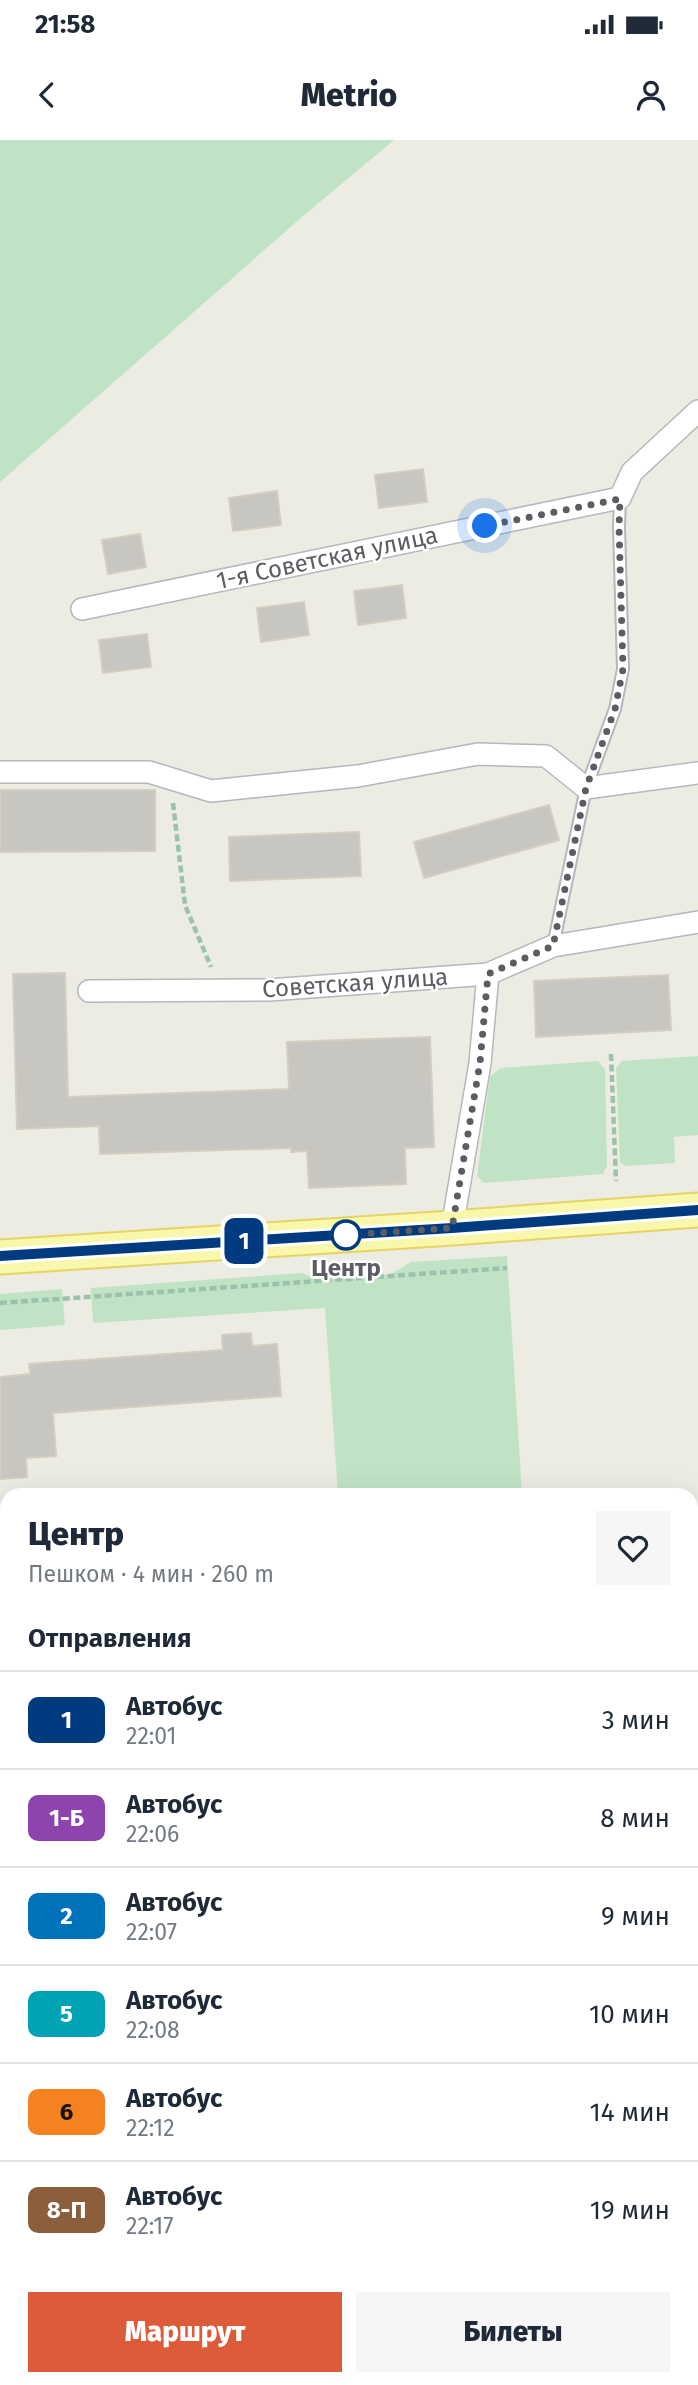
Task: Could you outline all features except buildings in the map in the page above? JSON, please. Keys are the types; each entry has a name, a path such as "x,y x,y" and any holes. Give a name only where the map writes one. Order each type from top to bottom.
{"main road":[{"path":"0,1256 698,1210"}],"street":[{"path":"620,499 632,472 698,411"},
{"name":"1-я Советская улица","path":"82,609 620,499"},
{"path":"0,772 149,772 211,791 358,776 478,754 546,756 586,788 698,773"},
{"name":"Советская улица","path":"89,991 269,990 488,974 553,946 698,922"},
{"path":"452,1228 480,1063 488,974"}],"lane":[{"path":"553,946 586,788 615,709 623,669 620,499"}],"path":[{"path":"169,778 185,905 221,990"},
{"path":"611,1054 616,1181"},
{"path":"0,1303 508,1268"}],"green space":[{"path":"0,140 394,140 310,210 0,482"},
{"path":"698,1056 698,1135 674,1137 675,1163 625,1166 620,1162 616,1068 622,1061"},
{"path":"598,1061 605,1069 607,1166 603,1174 484,1183 477,1176 490,1076 501,1068"},
{"path":"507,1256 522,1488 338,1488 325,1308 93,1323 91,1288 301,1273 321,1280 391,1274 411,1262"},
{"path":"62,1289 65,1325 0,1330 0,1294"}],"bus line":[{"name":"1","path":"0,1256 698,1210"}],"place":[{"name":"Центр","path":"346,1235"}],"route":[{"path":"346,1235 452,1228 480,1063 488,974 553,946 586,788 615,709 623,669 620,499 485,526"}]}
